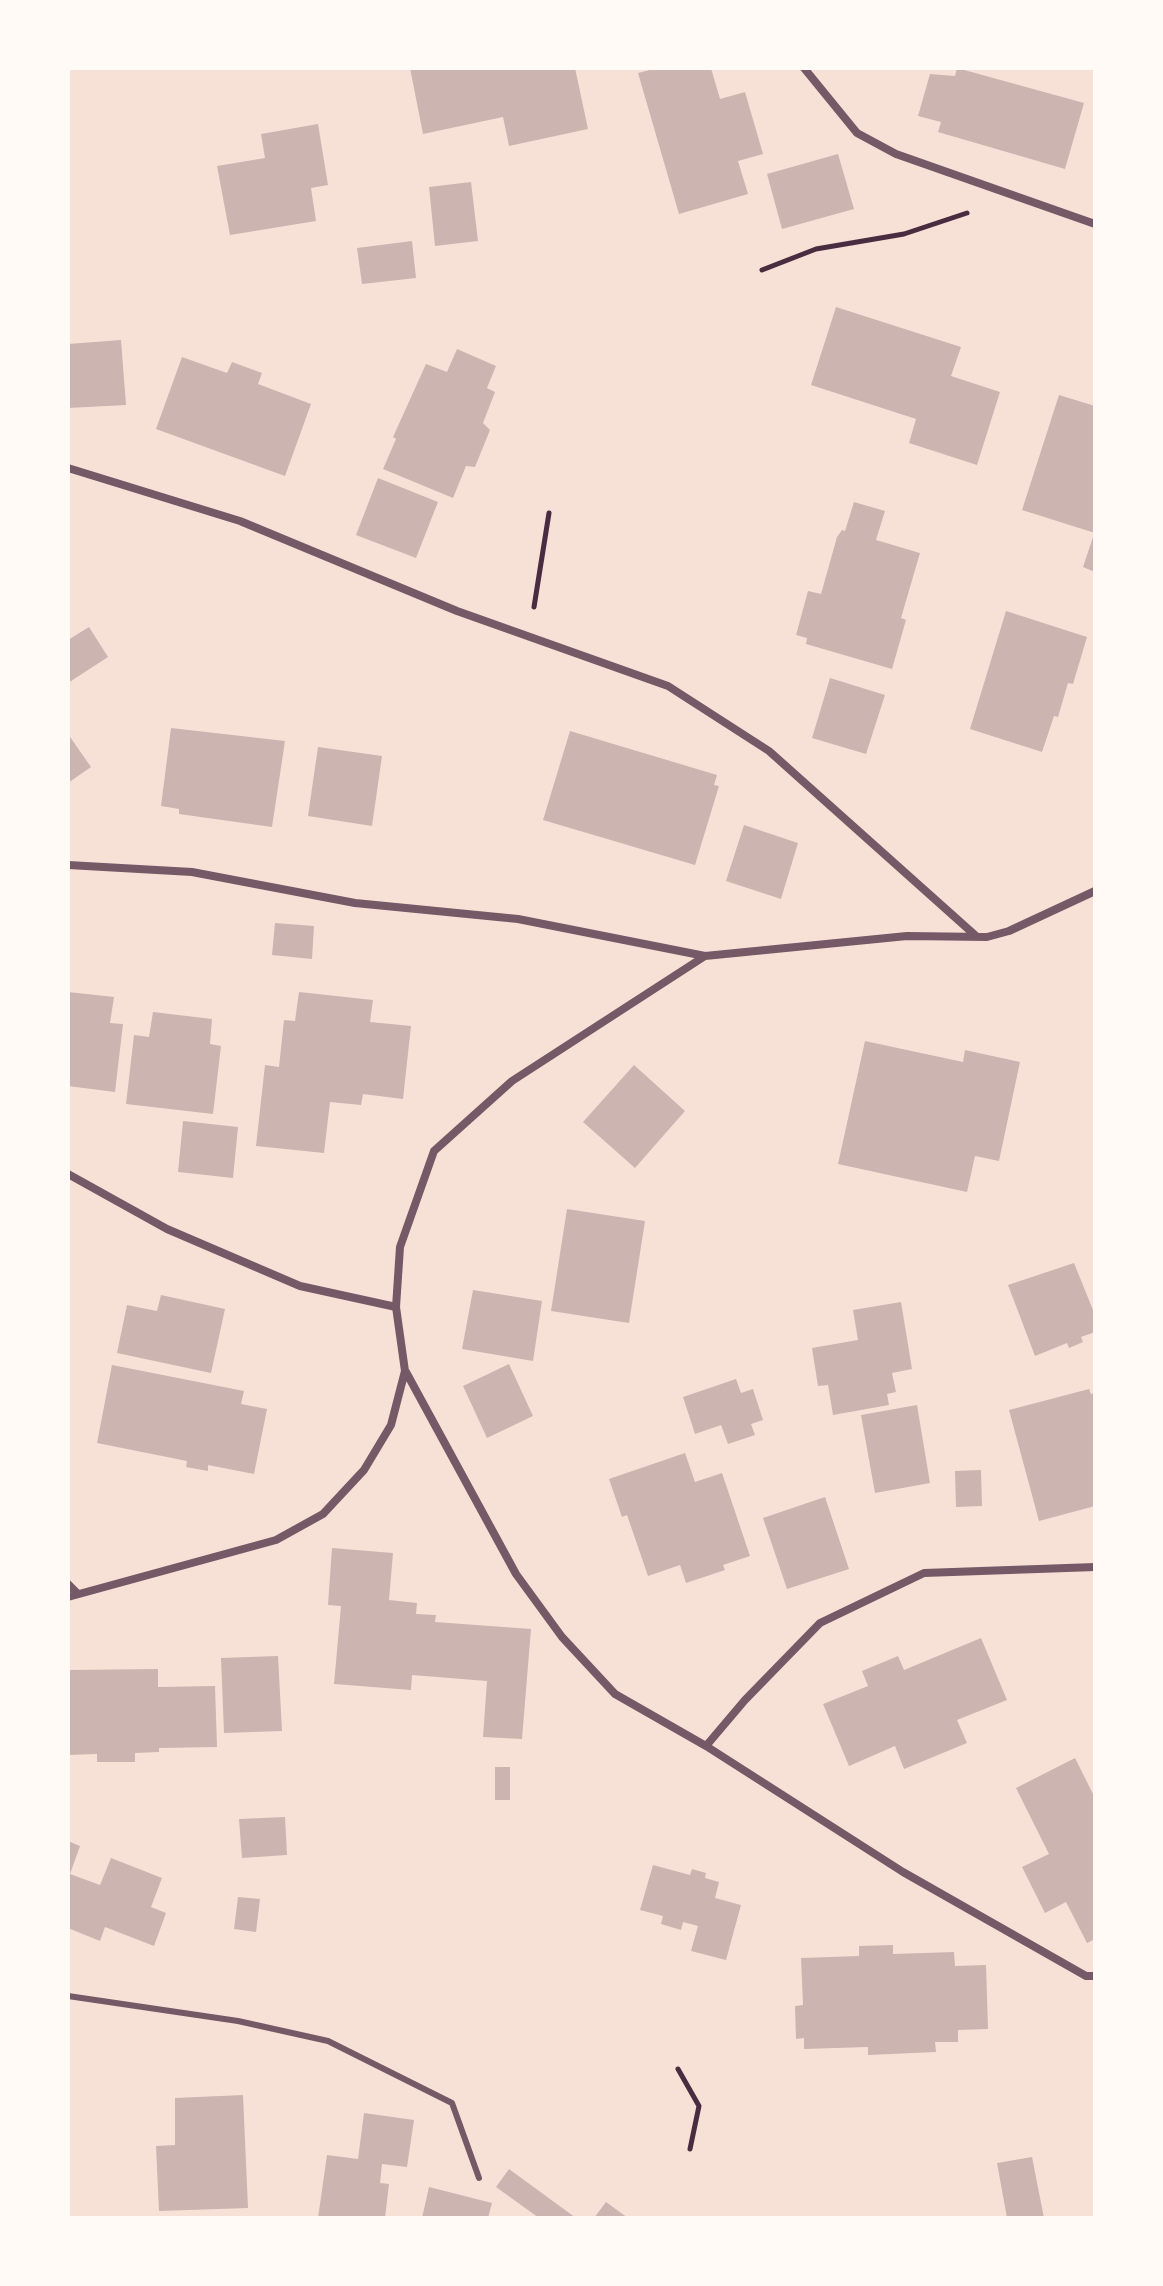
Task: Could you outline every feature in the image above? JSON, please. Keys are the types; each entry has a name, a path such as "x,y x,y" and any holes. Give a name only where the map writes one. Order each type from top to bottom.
{"street":[{"path":"804,68 857,133 896,154 1095,224"},
{"path":"68,468 240,521 457,611 668,686 769,751 977,937"},
{"path":"68,865 192,872 355,903 518,919 705,956 907,936 977,937 1009,931 1095,891"},
{"path":"705,956 512,1081 434,1151 400,1247 396,1307 405,1371 516,1574 562,1637 615,1694 706,1746 903,1872 1086,1976 1095,1976"},
{"path":"68,1174 167,1229 300,1286 396,1307"},
{"path":"68,1584 72,1595 276,1540 323,1514 364,1470 391,1425 405,1371"},
{"path":"706,1746 745,1700 820,1623 924,1573 1095,1567"}],"lane":[{"path":"68,1996 238,2021 328,2041 452,2103 479,2178"}],"path":[{"path":"762,270 816,249 904,234 954,219 1008,193"},
{"path":"529,637 549,513"},
{"path":"678,2069 699,2106 690,2149"}],"building":[{"path":"410,68 575,68 588,129 509,146 503,117 423,134"},
{"path":"657,68 711,68 720,99 745,92 763,154 738,161 748,194 679,214 638,73"},
{"path":"957,68 1084,103 1065,169 938,132 941,122 918,116 930,74 955,76"},
{"path":"318,124 328,185 311,188 316,221 230,235 217,166 265,158 261,134"},
{"path":"838,154 854,209 782,229 767,174"},
{"path":"471,182 478,241 435,246 429,187"},
{"path":"412,241 416,278 362,284 357,248"},
{"path":"836,307 961,347 951,376 1000,392 977,465 909,443 916,419 811,385"},
{"path":"121,340 126,405 68,408 68,344"},
{"path":"457,349 496,366 487,388 495,392 483,423 490,430 475,467 466,466 453,498 383,469 396,439 393,437 426,364 447,372"},
{"path":"182,357 227,373 232,362 262,373 258,384 311,404 285,476 156,429"},
{"path":"1059,395 1095,406 1095,533 1022,510"},
{"path":"378,478 438,502 416,558 356,535"},
{"path":"854,502 885,511 876,540 920,553 901,618 906,620 892,669 806,644 807,638 796,635 808,591 821,594 837,537 842,530 845,531"},
{"path":"1095,534 1095,572 1083,567"},
{"path":"1006,611 1087,637 1073,684 1068,683 1058,717 1054,716 1042,752 970,729"},
{"path":"89,627 108,657 68,683 68,640"},
{"path":"830,678 885,695 866,754 812,738"},
{"path":"171,728 285,741 272,827 179,814 179,809 161,806"},
{"path":"570,731 717,775 714,785 719,786 695,865 543,820"},
{"path":"68,734 91,767 68,783"},
{"path":"318,747 382,756 372,826 308,816"},
{"path":"744,825 798,843 781,899 726,881"},
{"path":"275,923 314,926 312,959 272,955"},
{"path":"68,992 114,997 110,1023 123,1024 115,1092 68,1086"},
{"path":"299,992 373,1000 370,1022 411,1026 403,1099 363,1094 361,1105 330,1102 324,1153 256,1146 265,1065 279,1067 284,1020 295,1021"},
{"path":"153,1012 212,1019 210,1044 221,1046 213,1114 126,1104 134,1035 149,1037"},
{"path":"865,1041 963,1062 965,1050 1020,1062 999,1161 975,1156 967,1192 838,1164"},
{"path":"634,1065 685,1111 635,1168 583,1122"},
{"path":"183,1121 238,1127 233,1178 178,1172"},
{"path":"567,1209 645,1221 629,1323 551,1311"},
{"path":"1074,1263 1095,1315 1095,1332 1081,1337 1083,1342 1069,1348 1067,1343 1035,1356 1008,1285"},
{"path":"473,1290 542,1301 533,1361 462,1349"},
{"path":"161,1295 225,1309 211,1373 117,1353 127,1305 157,1311"},
{"path":"901,1302 912,1369 892,1373 896,1392 887,1394 889,1405 833,1415 828,1385 818,1386 812,1348 858,1340 853,1310"},
{"path":"509,1364 533,1416 487,1438 463,1386"},
{"path":"112,1365 244,1391 241,1404 267,1409 254,1474 208,1465 208,1471 186,1467 187,1461 97,1443"},
{"path":"736,1379 741,1393 753,1389 763,1420 751,1424 755,1435 728,1444 721,1425 695,1434 683,1397"},
{"path":"1089,1389 1091,1394 1095,1393 1095,1506 1039,1521 1009,1410"},
{"path":"917,1405 930,1483 875,1493 861,1415"},
{"path":"685,1453 695,1482 722,1473 750,1556 723,1565 725,1570 686,1583 680,1565 648,1576 627,1515 622,1517 609,1479"},
{"path":"981,1470 982,1506 956,1507 955,1471"},
{"path":"825,1497 849,1569 787,1589 763,1518"},
{"path":"332,1548 393,1553 389,1600 417,1603 416,1614 436,1615 435,1622 531,1629 522,1739 483,1737 487,1681 412,1675 411,1690 334,1684 341,1606 328,1605"},
{"path":"981,1638 1007,1700 957,1720 967,1743 904,1769 895,1746 849,1766 823,1704 868,1686 862,1671 898,1656 904,1670"},
{"path":"278,1656 282,1731 224,1733 221,1658"},
{"path":"158,1669 158,1687 215,1686 217,1747 159,1748 159,1752 135,1753 135,1762 97,1762 97,1754 68,1755 68,1670"},
{"path":"1075,1758 1095,1798 1095,1939 1087,1943 1066,1902 1045,1913 1022,1867 1049,1854 1016,1788"},
{"path":"495,1767 510,1767 510,1800 495,1800"},
{"path":"285,1817 287,1855 242,1858 239,1819"},
{"path":"68,1841 80,1846 70,1874 100,1885 111,1858 162,1878 151,1907 166,1913 154,1946 105,1927 100,1941 68,1928"},
{"path":"653,1865 690,1875 692,1869 706,1873 705,1878 719,1882 715,1898 741,1905 726,1960 691,1951 698,1926 683,1922 681,1930 661,1924 663,1916 640,1910"},
{"path":"238,1897 260,1899 256,1932 234,1929"},
{"path":"893,1945 893,1954 954,1952 955,1966 986,1965 988,2029 958,2030 958,2042 935,2042 936,2052 868,2055 868,2047 804,2049 804,2038 796,2039 795,2006 803,2005 801,1958 859,1956 859,1946"},
{"path":"243,2095 248,2208 159,2211 156,2146 175,2145 175,2098"},
{"path":"364,2113 414,2120 407,2167 382,2164 380,2183 389,2184 385,2218 318,2218 327,2155 358,2159"},
{"path":"1032,2157 1044,2218 1007,2218 997,2163"},
{"path":"509,2169 576,2218 539,2218 496,2187"},
{"path":"429,2187 492,2203 488,2218 422,2218"},
{"path":"606,2202 628,2218 594,2218"}]}
